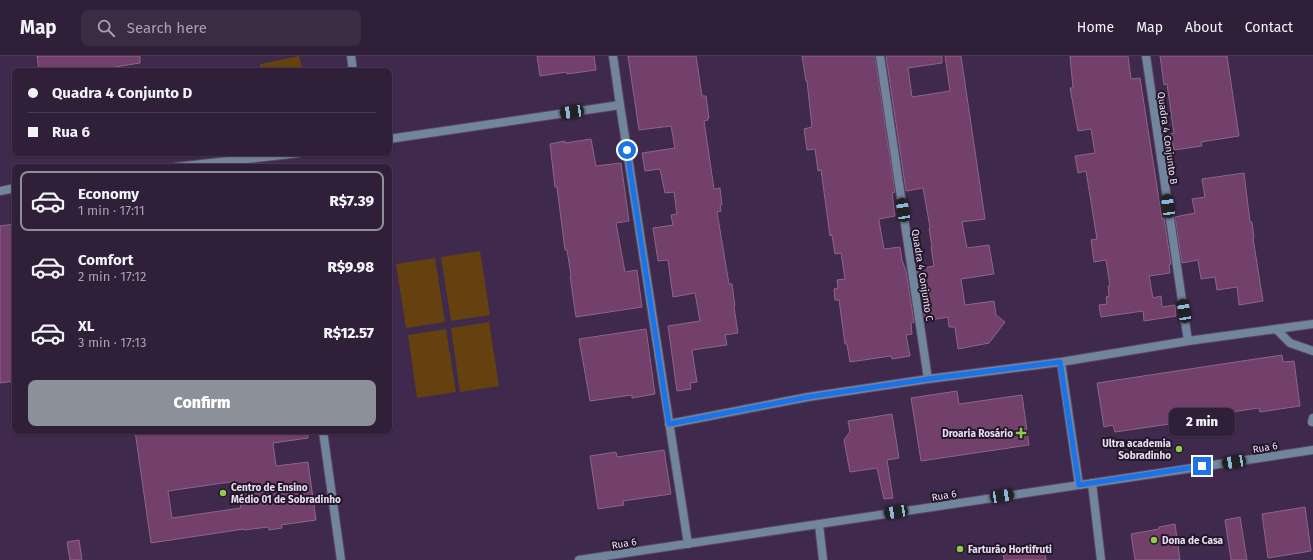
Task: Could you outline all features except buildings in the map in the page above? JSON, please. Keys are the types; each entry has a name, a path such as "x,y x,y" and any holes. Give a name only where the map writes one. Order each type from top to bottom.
{"street":[{"path":"351,56 353,68"},
{"path":"613,56 688,544"},
{"name":"Quadra 4 Conjunto C","path":"880,56 928,379"},
{"name":"Quadra 4 Conjunto B","path":"1146,56 1188,341"},
{"path":"392,139 620,105"},
{"path":"202,164 273,156"},
{"path":"0,191 12,189"},
{"path":"669,424 808,397 928,379 1060,362 1188,341 1313,324"},
{"path":"1276,329 1290,343 1313,351"},
{"path":"1060,362 1079,485"},
{"path":"323,434 341,560"},
{"name":"Rua 6","path":"579,560 1313,450"},
{"path":"1092,483 1101,560"},
{"path":"819,524 824,560"}],"shaded area":[{"path":"299,56 302,68 261,68 260,64"},
{"path":"480,251 490,315 451,321 441,257"},
{"path":"435,258 445,322 406,328 396,264"},
{"path":"489,322 499,386 460,392 451,328"},
{"path":"446,329 456,392 417,398 408,335"}],"place":[{"name":"Droaria Rosário","path":"1021,433"},
{"name":"Ultra academia Sobradinho","path":"1179,449"},
{"name":"Centro de Ensino Médio 01 de Sobradinho","path":"223,493"},
{"name":"Dona de Casa","path":"1154,540"},
{"name":"Farturão Hortifruti","path":"960,549"}],"route":[{"path":"627,150 669,424 808,397 928,379 1060,362 1079,485 1202,466"}]}
